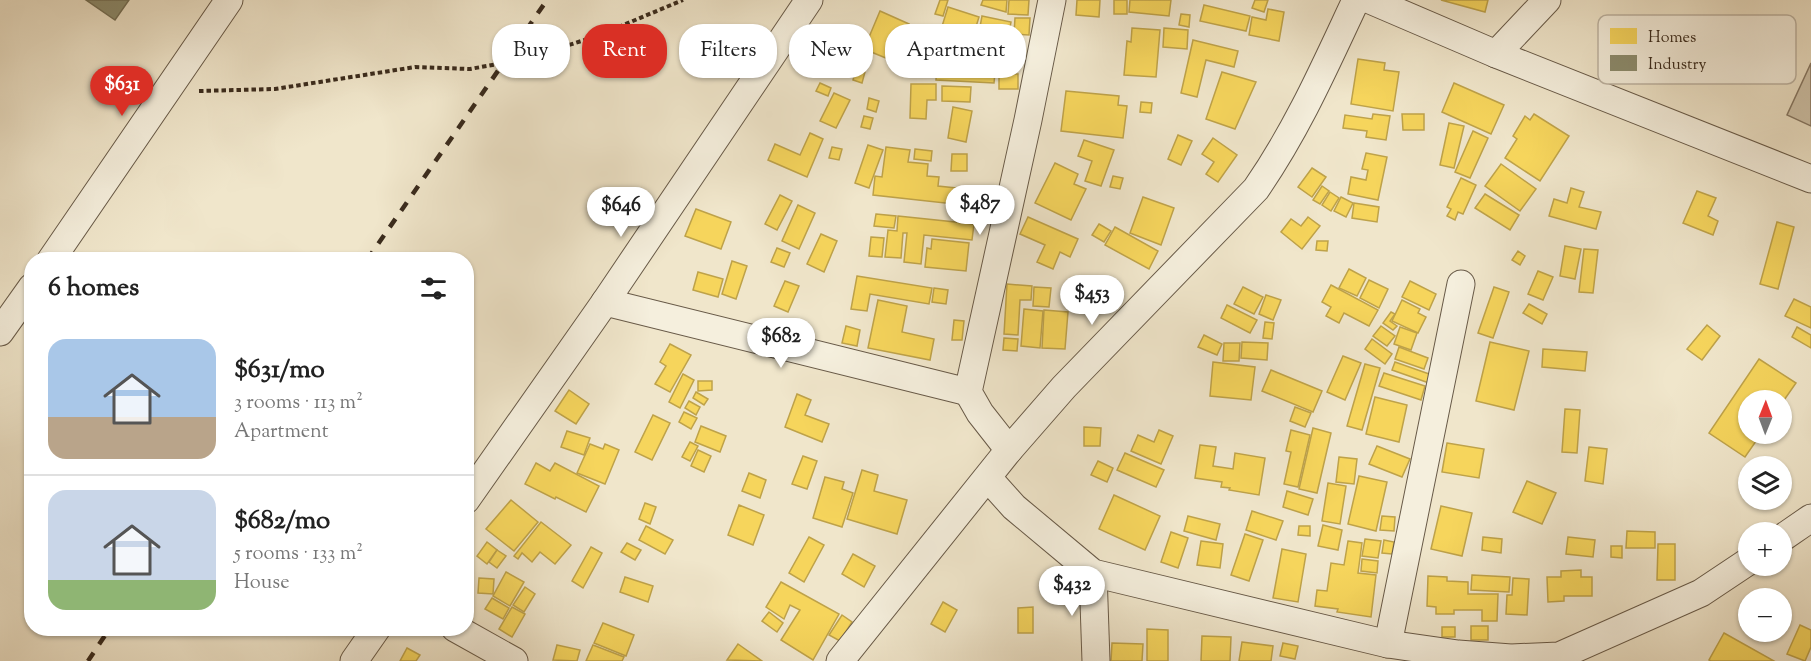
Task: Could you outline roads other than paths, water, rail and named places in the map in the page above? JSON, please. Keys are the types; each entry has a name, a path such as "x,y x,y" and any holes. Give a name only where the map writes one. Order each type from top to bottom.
{"street":[{"path":"57,252 229,0"},
{"path":"474,489 605,302 809,0"},
{"path":"1009,450 968,392 1016,178 1052,0"},
{"path":"840,661 1009,450 1064,387 1256,189 1276,160 1315,90 1356,0"},
{"path":"1370,0 1496,54 1811,179"},
{"path":"1496,54 1547,0"},
{"path":"1388,644 1461,284"},
{"path":"0,332 24,298"},
{"path":"605,302 968,392"},
{"path":"988,478 1014,507 1093,573 1388,644 1479,656 1561,659 1701,593 1738,568"},
{"path":"1792,531 1810,519"},
{"path":"1093,573 1095,661"},
{"path":"354,661 371,636"},
{"path":"469,636 514,661"}],"railway":[{"path":"373,252 547,0"},
{"path":"88,661 105,636"}]}
